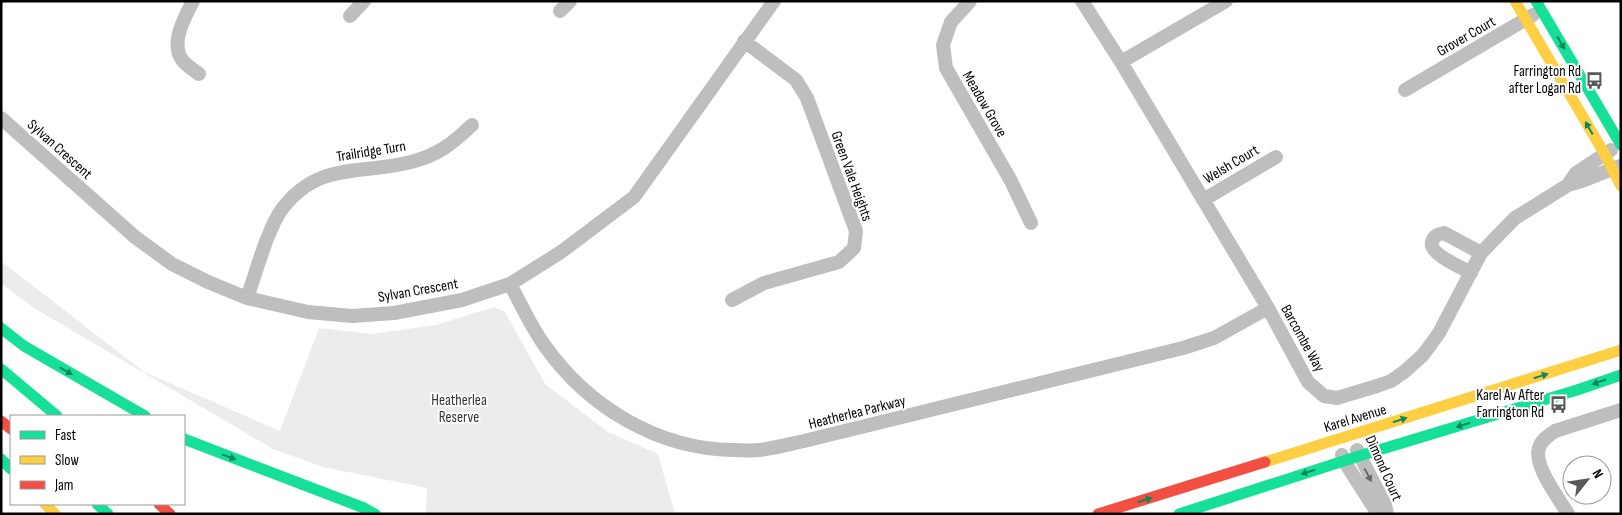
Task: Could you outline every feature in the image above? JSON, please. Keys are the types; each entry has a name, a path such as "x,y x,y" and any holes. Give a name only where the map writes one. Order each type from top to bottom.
{"main road":[{"path":"1515,1 1604,153 1617,167 1621,186"},
{"path":"1537,4 1621,145"},
{"path":"1,328 24,346 143,415"},
{"name":"Karel Avenue","path":"1098,514 1116,511 1618,348"},
{"path":"1,369 56,415"},
{"path":"1175,510 1202,506 1621,375"},
{"path":"185,440 364,508 375,514"},
{"path":"1,459 10,468"},
{"path":"46,505 55,514"},
{"path":"98,505 108,514"},
{"path":"159,505 170,514"}],"street":[{"path":"193,1 181,26 178,45 182,61 199,74"},
{"path":"350,16 364,1"},
{"name":"Sylvan Crescent","path":"1,118 135,237 172,264 208,282 247,298 308,312 352,316 394,313 462,300 510,284 561,252 634,197 774,1"},
{"name":"Meadow Grove","path":"970,1 950,22 943,45 946,68 1011,181 1031,222"},
{"name":"Barcombe Way","path":"1082,1 1121,62 1268,308 1308,382 1324,396 1337,398 1391,381 1404,372 1423,355 1439,333 1481,253 1515,218 1568,185 1617,167"},
{"path":"1121,62 1226,1"},
{"name":"Grover Court","path":"1405,90 1526,21 1535,14 1537,4"},
{"name":"Green Vale Heights","path":"732,300 764,283 840,262 854,248 856,231 807,98 796,80 744,41"},
{"name":"Trailridge Turn","path":"247,298 272,226 291,197 308,184 328,175 347,170 392,166 434,154 453,143 472,125"},
{"name":"Barcombe Way","path":"1568,185 1576,173 1604,153 1621,145"},
{"name":"Welsh Court","path":"1202,200 1276,157"},
{"path":"1471,273 1436,252 1432,246 1433,240 1438,234 1444,233 1481,253"},
{"name":"Heatherlea Parkway","path":"510,284 544,345 568,376 596,401 641,429 675,442 716,450 758,450 804,441 1183,348 1214,338 1268,308"},
{"path":"1568,514 1540,467 1538,448 1548,435 1554,431 1621,410"},
{"name":"Dimond Court","path":"1352,435 1359,456 1385,506 1387,514"},
{"name":"Dimond Court","path":"1338,439 1344,461 1378,514"}],"green space":[{"name":"Heatherlea Reserve","path":"1,261 144,372 280,431 319,328 372,334 436,325 494,307 505,312 545,384 608,432 658,454 675,514 426,514 427,488 323,467 273,449 34,308 1,283"}],"traffic: fast":[{"path":"1536,1 1621,145"},
{"path":"1,328 24,346 143,415"},
{"path":"1,369 56,415"},
{"path":"1179,514 1621,375"},
{"path":"185,439 364,508 375,514"},
{"path":"1,459 10,468"},
{"path":"98,505 108,514"}],"traffic: slow":[{"path":"1515,1 1604,153 1621,186"},
{"path":"1265,462 1621,350"},
{"path":"46,505 55,514"}],"traffic: jam":[{"path":"1,421 10,428"},
{"path":"1098,514 1265,462"},
{"path":"160,505 170,514"}],"place":[{"name":"Farrington Rd after Logan Rd","path":"1595,80"},
{"name":"Karel Av After Farrington Rd","path":"1558,404"}]}
